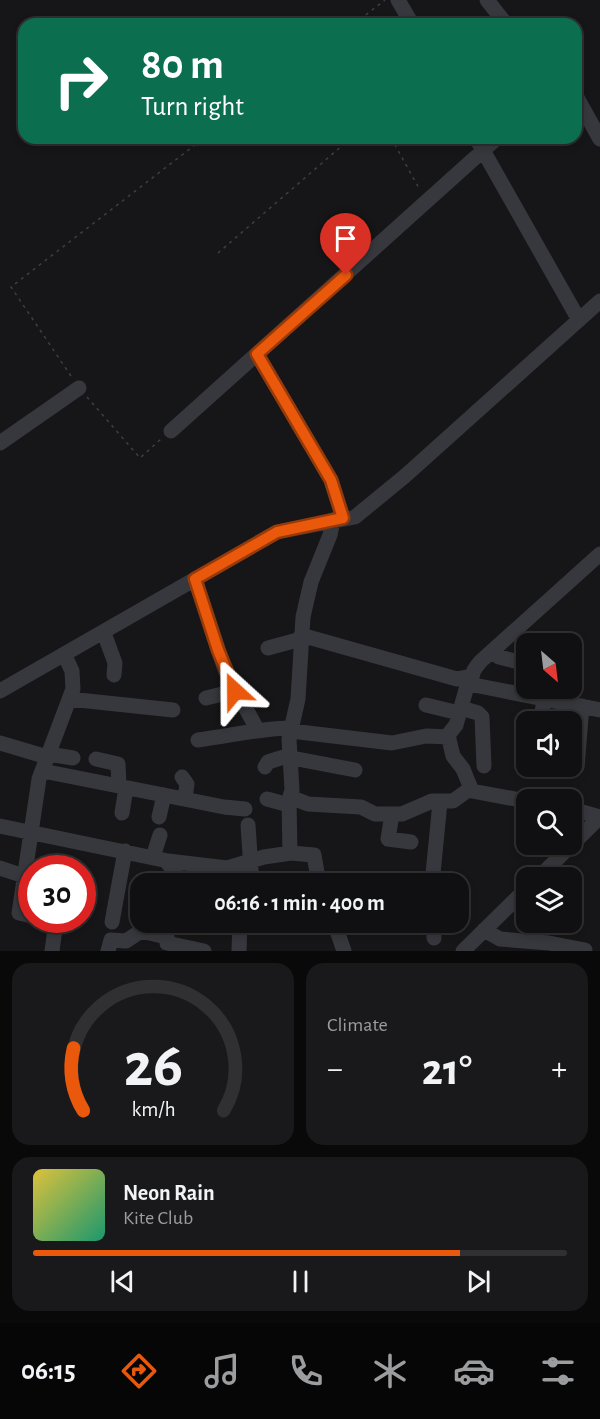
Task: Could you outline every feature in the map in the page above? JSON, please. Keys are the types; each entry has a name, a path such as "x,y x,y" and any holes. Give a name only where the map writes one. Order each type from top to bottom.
{"street":[{"path":"398,0 408,18"},
{"path":"487,0 501,18"},
{"path":"582,107 600,139"},
{"path":"171,431 427,201 480,144 579,320"},
{"path":"0,692 277,532 355,517 374,503 600,301"},
{"path":"257,354 331,480 338,519 311,582 301,637 298,699 292,729 290,853"},
{"path":"0,443 79,388"},
{"path":"516,799 476,792 471,788 464,769 453,756 449,737 467,686 478,665 600,554"},
{"path":"195,579 218,650 235,691 258,730"},
{"path":"104,633 115,663 114,675"},
{"path":"268,648 301,637 457,679 472,680 516,691"},
{"path":"493,652 499,657 516,661"},
{"path":"28,855 46,760 73,689 72,671 65,656"},
{"path":"206,698 235,691"},
{"path":"69,699 173,710"},
{"path":"549,699 600,710"},
{"path":"426,705 478,713 482,717 484,766"},
{"path":"581,711 582,706"},
{"path":"198,740 249,734 258,730 292,729 392,743 426,736 449,737"},
{"path":"0,743 123,787 245,809"},
{"path":"265,767 268,762 291,756 355,770"},
{"path":"46,760 73,758"},
{"path":"96,759 118,764 123,787 122,813"},
{"path":"182,777 188,784 185,798"},
{"path":"267,799 361,807 375,814 402,814 432,801 453,801 471,788"},
{"path":"159,817 164,795"},
{"path":"433,873 440,802"},
{"path":"549,867 600,817 582,812"},
{"path":"392,814 388,839 411,842"},
{"path":"248,825 251,873"},
{"path":"0,826 160,859 217,867 231,868 250,860 290,853 314,855 317,873"},
{"path":"160,835 160,859 174,873"},
{"path":"112,922 125,851"},
{"path":"216,873 217,867"},
{"path":"0,868 18,874"},
{"path":"463,951 516,899"},
{"path":"484,930 500,939 549,943 585,950"},
{"path":"52,951 54,933"},
{"path":"108,951 111,940 126,941 138,933"},
{"path":"167,933 167,944 194,950"},
{"path":"239,951 240,933"},
{"path":"338,933 344,951"},
{"path":"434,933 434,938"}],"path":[{"path":"362,18 386,0"},
{"path":"11,287 196,144"},
{"path":"218,253 344,144"},
{"path":"394,144 427,201"}],"route":[{"path":"235,691 225,670 195,579 277,532 343,518 338,496 331,480 257,354 346,275"}]}
